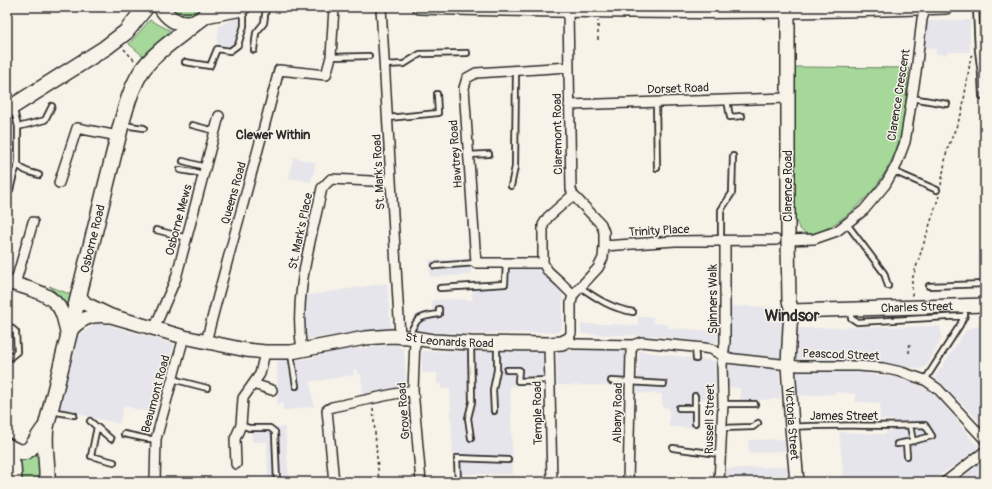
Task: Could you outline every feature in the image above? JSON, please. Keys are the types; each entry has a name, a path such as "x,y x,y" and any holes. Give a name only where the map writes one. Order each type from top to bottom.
{"main road":[{"path":"10,108 106,48 126,32 146,7"},
{"path":"161,7 166,15 179,23 188,24 204,15"},
{"name":"Osborne Road","path":"47,482 47,466 44,443 46,427 130,94 142,70 156,55 204,15"},
{"path":"7,446 17,451 25,451 30,449 46,427"},
{"path":"7,454 13,466 12,479"}],"street":[{"name":"Queens Road","path":"206,342 228,257 261,142 279,70 326,75 330,57 334,7"},
{"name":"St. Mark's Road","path":"381,7 391,182 408,337"},
{"path":"419,7 522,8 598,12 946,7"},
{"name":"Clarence Crescent","path":"782,240 814,239 838,232 864,210 885,185 893,171 905,142 922,19 926,7"},
{"path":"204,15 240,8"},
{"name":"Clarence Road","path":"788,9 788,98 782,240 789,301 792,311 788,364"},
{"name":"Claremont Road","path":"568,11 571,189 573,195"},
{"name":"Hawtrey Road","path":"476,263 464,88 467,78 476,73 568,67"},
{"name":"Dorset Road","path":"569,105 788,98"},
{"name":"Osborne Mews","path":"154,328 176,278 219,116"},
{"path":"59,183 78,128 120,131"},
{"name":"St. Mark's Place","path":"297,351 300,331 300,293 322,188 331,179 391,182"},
{"path":"568,340 571,333 571,303 573,295 598,268 603,258 604,246 604,232 601,224 573,195 548,217 543,225 543,262 548,271 573,295"},
{"path":"33,222 11,283 48,296 57,303 68,335"},
{"name":"Trinity Place","path":"604,246 675,241 782,240"},
{"name":"Spinners Walk","path":"723,241 723,356"},
{"path":"476,263 543,262"},
{"name":"St Leonards Road","path":"79,296 86,304 111,316 184,337 246,350 264,352 297,351 364,338 408,337 433,341 471,343 549,344 562,343 568,340 574,344 633,345 646,342 695,347 711,349 728,358 788,364"},
{"name":"Charles Street","path":"792,311 849,309 965,311 985,305"},
{"name":"St Leonards Road","path":"68,335 81,320 87,317 96,315 111,316"},
{"name":"Beaumont Road","path":"155,482 156,439 184,337"},
{"name":"Grove Road","path":"408,337 421,482"},
{"name":"Temple Road","path":"549,344 552,482"},
{"name":"Albany Road","path":"628,482 631,351 633,345"},
{"path":"236,464 235,439 241,425 243,398 260,374 264,352"},
{"name":"Russell Street","path":"719,482 723,404 723,356"},
{"name":"Peascod Street","path":"788,364 798,366 858,366 883,368 925,380 938,389 985,440"},
{"name":"Victoria Street","path":"788,364 797,482"},
{"path":"253,384 272,390"},
{"path":"334,482 327,410 332,407 413,390"},
{"path":"945,482 985,451"},
{"path":"47,466 51,482"}],"lane":[{"path":"254,50 256,33 264,23 266,7"},
{"path":"976,7 982,96 985,96"},
{"path":"185,62 210,66 217,49 230,51 238,45 244,26 244,16 240,8"},
{"path":"978,50 985,50"},
{"path":"385,65 404,64 420,54 467,53"},
{"path":"330,57 369,56"},
{"path":"511,186 515,167 516,70"},
{"path":"388,118 438,113 437,94"},
{"path":"912,98 947,104"},
{"path":"727,100 730,117 742,116"},
{"path":"656,102 657,168"},
{"path":"18,127 45,120 52,106"},
{"path":"10,108 18,127 18,164 10,190"},
{"path":"192,125 215,131"},
{"path":"120,131 144,128"},
{"path":"468,155 489,154"},
{"path":"723,241 722,210 732,193 733,156"},
{"path":"184,161 205,171"},
{"path":"18,164 26,171 39,175"},
{"path":"180,170 205,171"},
{"path":"893,171 937,190"},
{"path":"847,224 884,273 888,286"},
{"path":"156,230 187,238"},
{"path":"435,266 476,263"},
{"path":"440,288 505,284 506,263"},
{"path":"929,286 985,284"},
{"path":"580,288 618,310 633,312"},
{"path":"408,337 418,319 422,316 439,314 439,309"},
{"path":"925,380 960,325 965,311"},
{"path":"7,324 16,332 17,352 7,360"},
{"path":"471,343 472,402 468,418 471,438"},
{"path":"494,411 493,390 497,370 497,343"},
{"path":"695,347 696,359"},
{"path":"296,386 297,351"},
{"path":"507,370 519,370 518,381 550,380"},
{"path":"172,379 207,388"},
{"path":"611,381 664,384"},
{"path":"695,396 695,423"},
{"path":"723,404 755,404"},
{"path":"679,408 694,408"},
{"path":"50,411 74,415"},
{"path":"90,421 110,440"},
{"path":"722,428 753,427 758,423"},
{"path":"241,425 250,428 270,428 275,432 277,482"},
{"name":"James Street","path":"792,428 821,425 925,425 932,436 913,441"},
{"path":"896,444 913,441 910,426"},
{"path":"97,427 91,456 114,462"},
{"path":"124,434 148,439 156,439"},
{"path":"906,443 906,456"},
{"path":"673,448 721,454"},
{"path":"458,482 457,458 508,460"}],"path":[{"path":"598,12 598,40"},
{"path":"116,40 142,70"},
{"path":"909,353 910,342"},
{"path":"372,399 379,482"}],"shaded area":[{"path":"240,16 240,33 235,49 216,48 219,26"},
{"path":"970,20 970,52 948,52 945,55 936,54 936,49 924,48 927,22"},
{"path":"293,157 316,163 311,182 289,178"},
{"path":"470,259 471,275 430,277 429,260"},
{"path":"507,269 541,269 544,274 560,288 563,296 562,328 559,332 471,334 440,333 416,331 409,326 415,315 432,313 432,300 472,300 473,288 506,288"},
{"path":"387,283 391,328 308,339 305,338 303,296"},
{"path":"729,306 781,307 784,338 780,361 728,353"},
{"path":"638,317 653,317 653,323 668,324 668,328 718,331 719,342 705,342 659,336 581,333 581,324 616,324 638,326"},
{"path":"97,323 174,344 155,414 124,406 119,424 59,409 77,336"},
{"path":"985,324 985,427 935,377 966,330"},
{"path":"940,326 942,338 927,366 920,369 865,361 797,359 797,328"},
{"path":"395,345 404,348 406,389 363,396 361,374 358,374 357,369 353,370 354,375 310,382 314,406 283,411 283,403 277,405 277,361 308,359 350,347 351,349"},
{"path":"625,349 625,386 557,385 557,351"},
{"path":"422,351 542,352 544,384 510,386 513,474 459,474 460,482 454,482 450,389 441,389 441,384 437,384 437,373 422,373"},
{"path":"639,351 716,361 715,399 699,399 698,428 669,427 669,408 662,407 662,394 637,393"},
{"path":"725,364 777,368 779,371 781,399 740,401 740,388 724,387"},
{"path":"798,371 856,372 892,376 912,382 932,392 953,415 979,448 930,482 844,482 839,432 886,434 887,431 894,431 894,420 880,419 880,403 855,402 855,394 835,392 835,394 798,396"},
{"path":"285,427 289,482 268,482 267,442 252,442 251,428"},
{"path":"785,439 786,451 749,453 748,440"},
{"path":"985,461 985,482 954,482"},
{"path":"787,466 788,482 722,482 722,469"}],"green space":[{"path":"165,7 207,7 186,22"},
{"path":"150,20 171,31 172,34 170,37 150,49 143,56 129,44"},
{"path":"795,67 909,68 905,110 899,140 892,160 886,171 873,190 852,211 822,231 813,233 803,232 798,227 795,218"},
{"path":"49,286 72,295 67,314 56,293"},
{"path":"38,450 43,482 21,482 17,457"}],"district":[{"name":"Clewer Within","path":"273,135"},
{"name":"Windsor","path":"792,316"}]}
